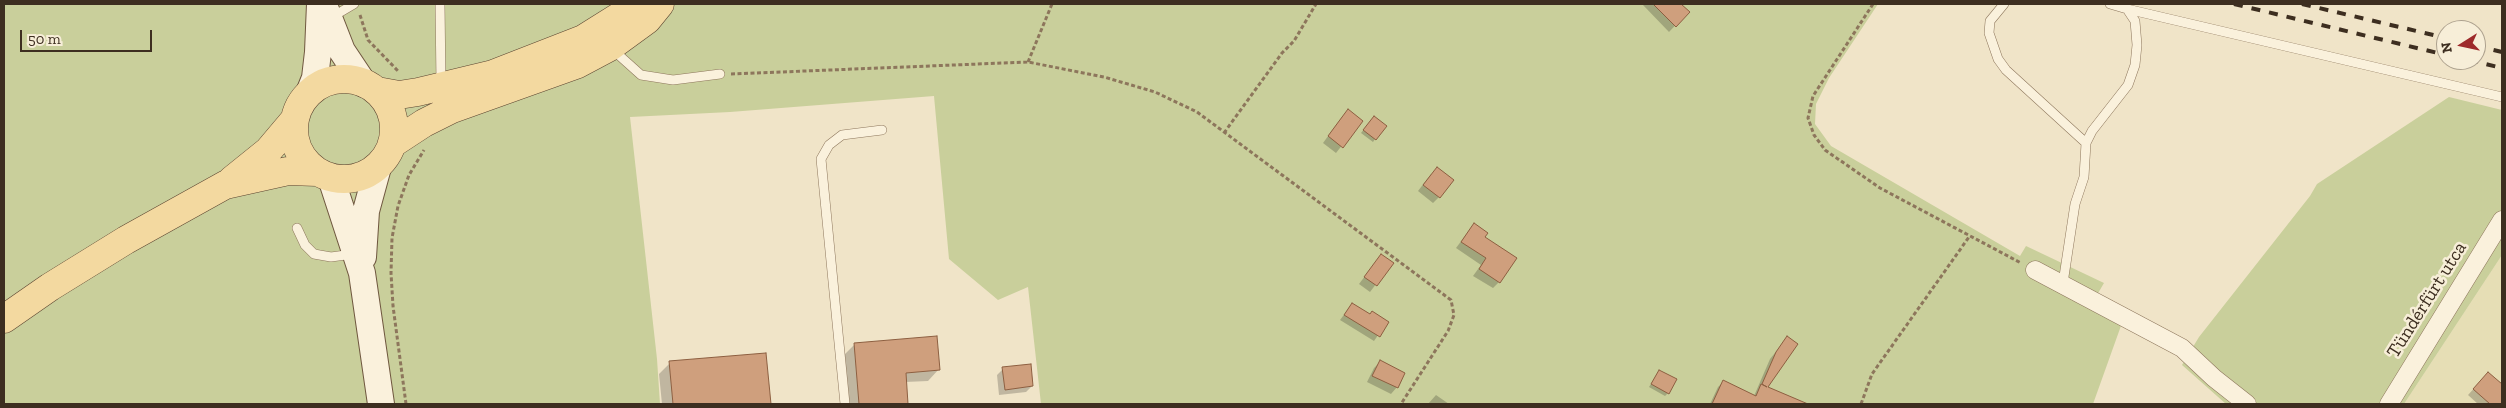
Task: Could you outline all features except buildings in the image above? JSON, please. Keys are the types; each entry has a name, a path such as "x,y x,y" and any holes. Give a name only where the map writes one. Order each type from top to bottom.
{"main road":[{"path":"324,175 306,162 298,149 294,134 295,119 300,105 309,93 322,85 336,80 350,80 399,95 430,90 493,74 548,54 583,38 639,4"},
{"path":"392,144 424,123 452,110 578,64 610,47 647,20 660,4"},
{"path":"225,186 288,171 354,179 378,167 392,144 394,130 392,115 386,102 371,87"},
{"path":"4,319 50,287 126,240 225,186 268,151 295,119"}],"street":[{"path":"324,8 342,51 371,87"},
{"path":"309,93 315,78 324,8"},
{"path":"359,263 366,211 378,167"},
{"path":"324,175 359,263 381,404"},
{"name":"Tündérfürt utca","path":"2389,404 2502,220"},
{"path":"2035,270 2182,348 2214,378 2248,404"}],"lane":[{"path":"324,8 354,4"},
{"path":"430,90 440,4"},
{"path":"2004,4 1990,21 1989,33 1998,59 2006,70 2086,143"},
{"path":"2110,4 2502,97"},
{"path":"2063,284 2074,212 2084,177 2086,143 2092,131 2128,85 2135,65 2137,45 2135,21 2127,9"},
{"path":"610,47 640,75 673,80 720,74"},
{"path":"845,404 821,160 829,145 842,135 882,130"},
{"path":"296,228 305,245 314,254 359,263"}],"path":[{"path":"1028,62 1052,4"},
{"path":"1224,133 1282,53 1294,41 1316,4"},
{"path":"1873,4 1813,96 1808,118 1814,135 1826,150 1880,188 1969,237 2035,270"},
{"path":"360,13 368,40 430,90"},
{"path":"720,74 1028,62 1104,77 1155,92 1197,112 1451,300 1454,315 1448,331 1401,404"},
{"path":"406,404 393,306 391,273 392,238 398,206 408,176 424,151 424,123"},
{"path":"1861,404 1872,374 1969,237"}],"shaded area":[{"path":"2502,255 2502,404 2404,404"}],"green space":[{"path":"4,4 1878,4 1829,78 1816,104 1815,124 1831,146 2020,256 2026,246 2104,283 2097,295 2127,309 2093,404 1041,404 1028,287 998,300 949,259 934,96 730,112 630,117 657,359 660,404 4,404"},
{"path":"2449,97 2502,110 2502,255 2404,404 2226,404 2182,365 2199,337 2310,196 2317,184"}],"railway":[{"path":"2234,4 2436,53"},
{"path":"2302,4 2436,36"},
{"path":"2486,48 2502,52"},
{"path":"2486,64 2502,68"}]}
